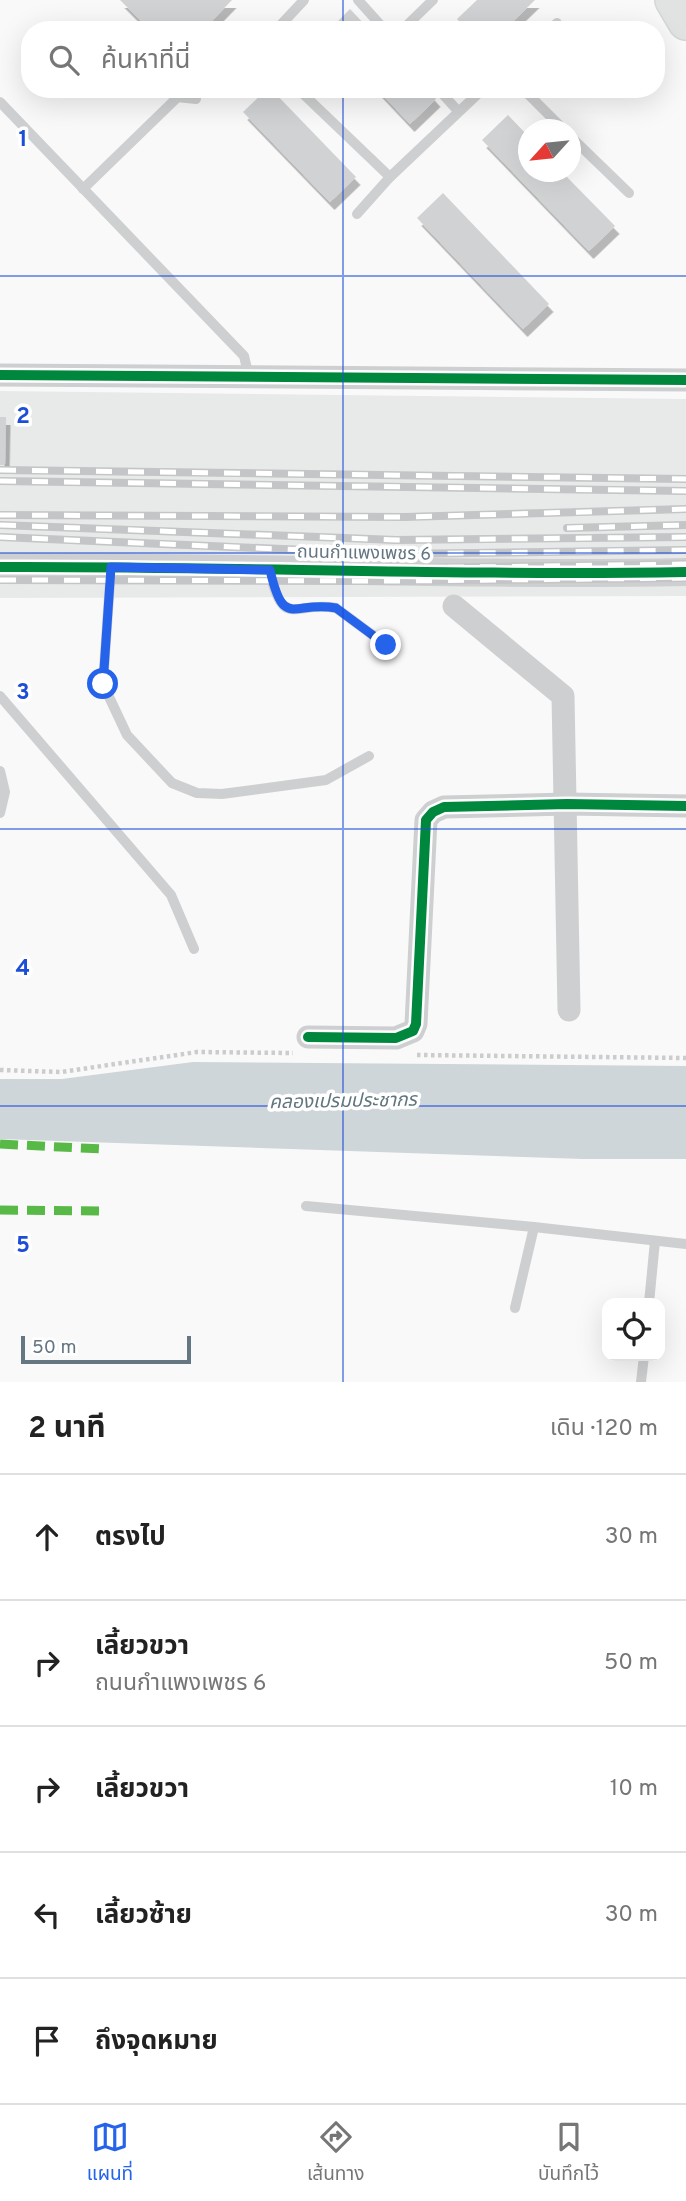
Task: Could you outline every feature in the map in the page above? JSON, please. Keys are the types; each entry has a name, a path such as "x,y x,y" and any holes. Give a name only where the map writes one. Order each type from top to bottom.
{"main road":[{"path":"673,0 686,22"}],"street":[{"path":"0,375 686,380"},
{"name":"ถนนกำแพงเพชร 6","path":"0,567 578,575 686,572"},
{"path":"454,606 563,696 569,1010"},
{"path":"308,1037 396,1038 413,1031 416,1024 426,820 433,812 443,807 567,804 686,806"}],"lane":[{"path":"284,21 304,0"},
{"path":"358,0 377,21"},
{"path":"411,21 433,0"},
{"path":"83,188 176,98"},
{"path":"307,98 390,177"},
{"path":"446,98 458,111"},
{"path":"357,214 390,177 473,98"},
{"path":"532,98 553,119"},
{"path":"0,102 244,356 249,377"},
{"path":"581,147 629,193"},
{"path":"111,567 103,684 127,735 172,783 197,793 222,794 326,780 369,756"},
{"path":"270,570 275,596 287,608 336,608 386,645"},
{"path":"0,696 171,895 194,949"},
{"path":"0,771 5,792 0,813"},
{"path":"306,1206 686,1244"},
{"path":"515,1308 534,1227"},
{"path":"649,1298 655,1241"},
{"path":"641,1382 643,1361"}],"shaded area":[{"path":"0,391 686,399 686,596 0,598"}],"water":[{"name":"คลองเปรมประชากร","path":"193,1062 686,1066 686,1159 583,1159 0,1139 0,1079 62,1079"}],"building":[{"path":"120,0 232,0 212,21 141,21"},
{"path":"477,0 535,0 513,21 457,19"},
{"path":"350,9 361,21 338,21"},
{"path":"258,98 280,98 356,177 330,202 243,112"},
{"path":"385,98 435,98 436,99 410,124"},
{"path":"508,115 518,126 518,177 482,140"},
{"path":"522,182 572,182 615,226 589,251"},
{"path":"443,193 549,304 523,329 417,218"},
{"path":"0,417 6,417 5,465 0,465"}],"railway":[{"path":"0,470 686,479"},
{"path":"0,481 686,491"},
{"path":"0,515 405,517 686,509"},
{"path":"0,525 396,540 686,537"},
{"path":"567,528 686,525"},
{"path":"0,537 397,554 686,550"},
{"path":"0,566 397,568 686,564"},
{"path":"0,580 398,581 686,578"}],"marked path":[{"path":"0,1144 102,1149"},
{"path":"0,1210 103,1211"}],"cycle path":[{"path":"0,375 686,380"},
{"path":"0,567 514,573 686,572"},
{"path":"308,1037 396,1038 413,1031 416,1024 426,820 433,812 444,807 567,804 686,806"}],"route":[{"path":"103,684 111,567 270,570 275,596 287,608 336,608 386,645"}]}
